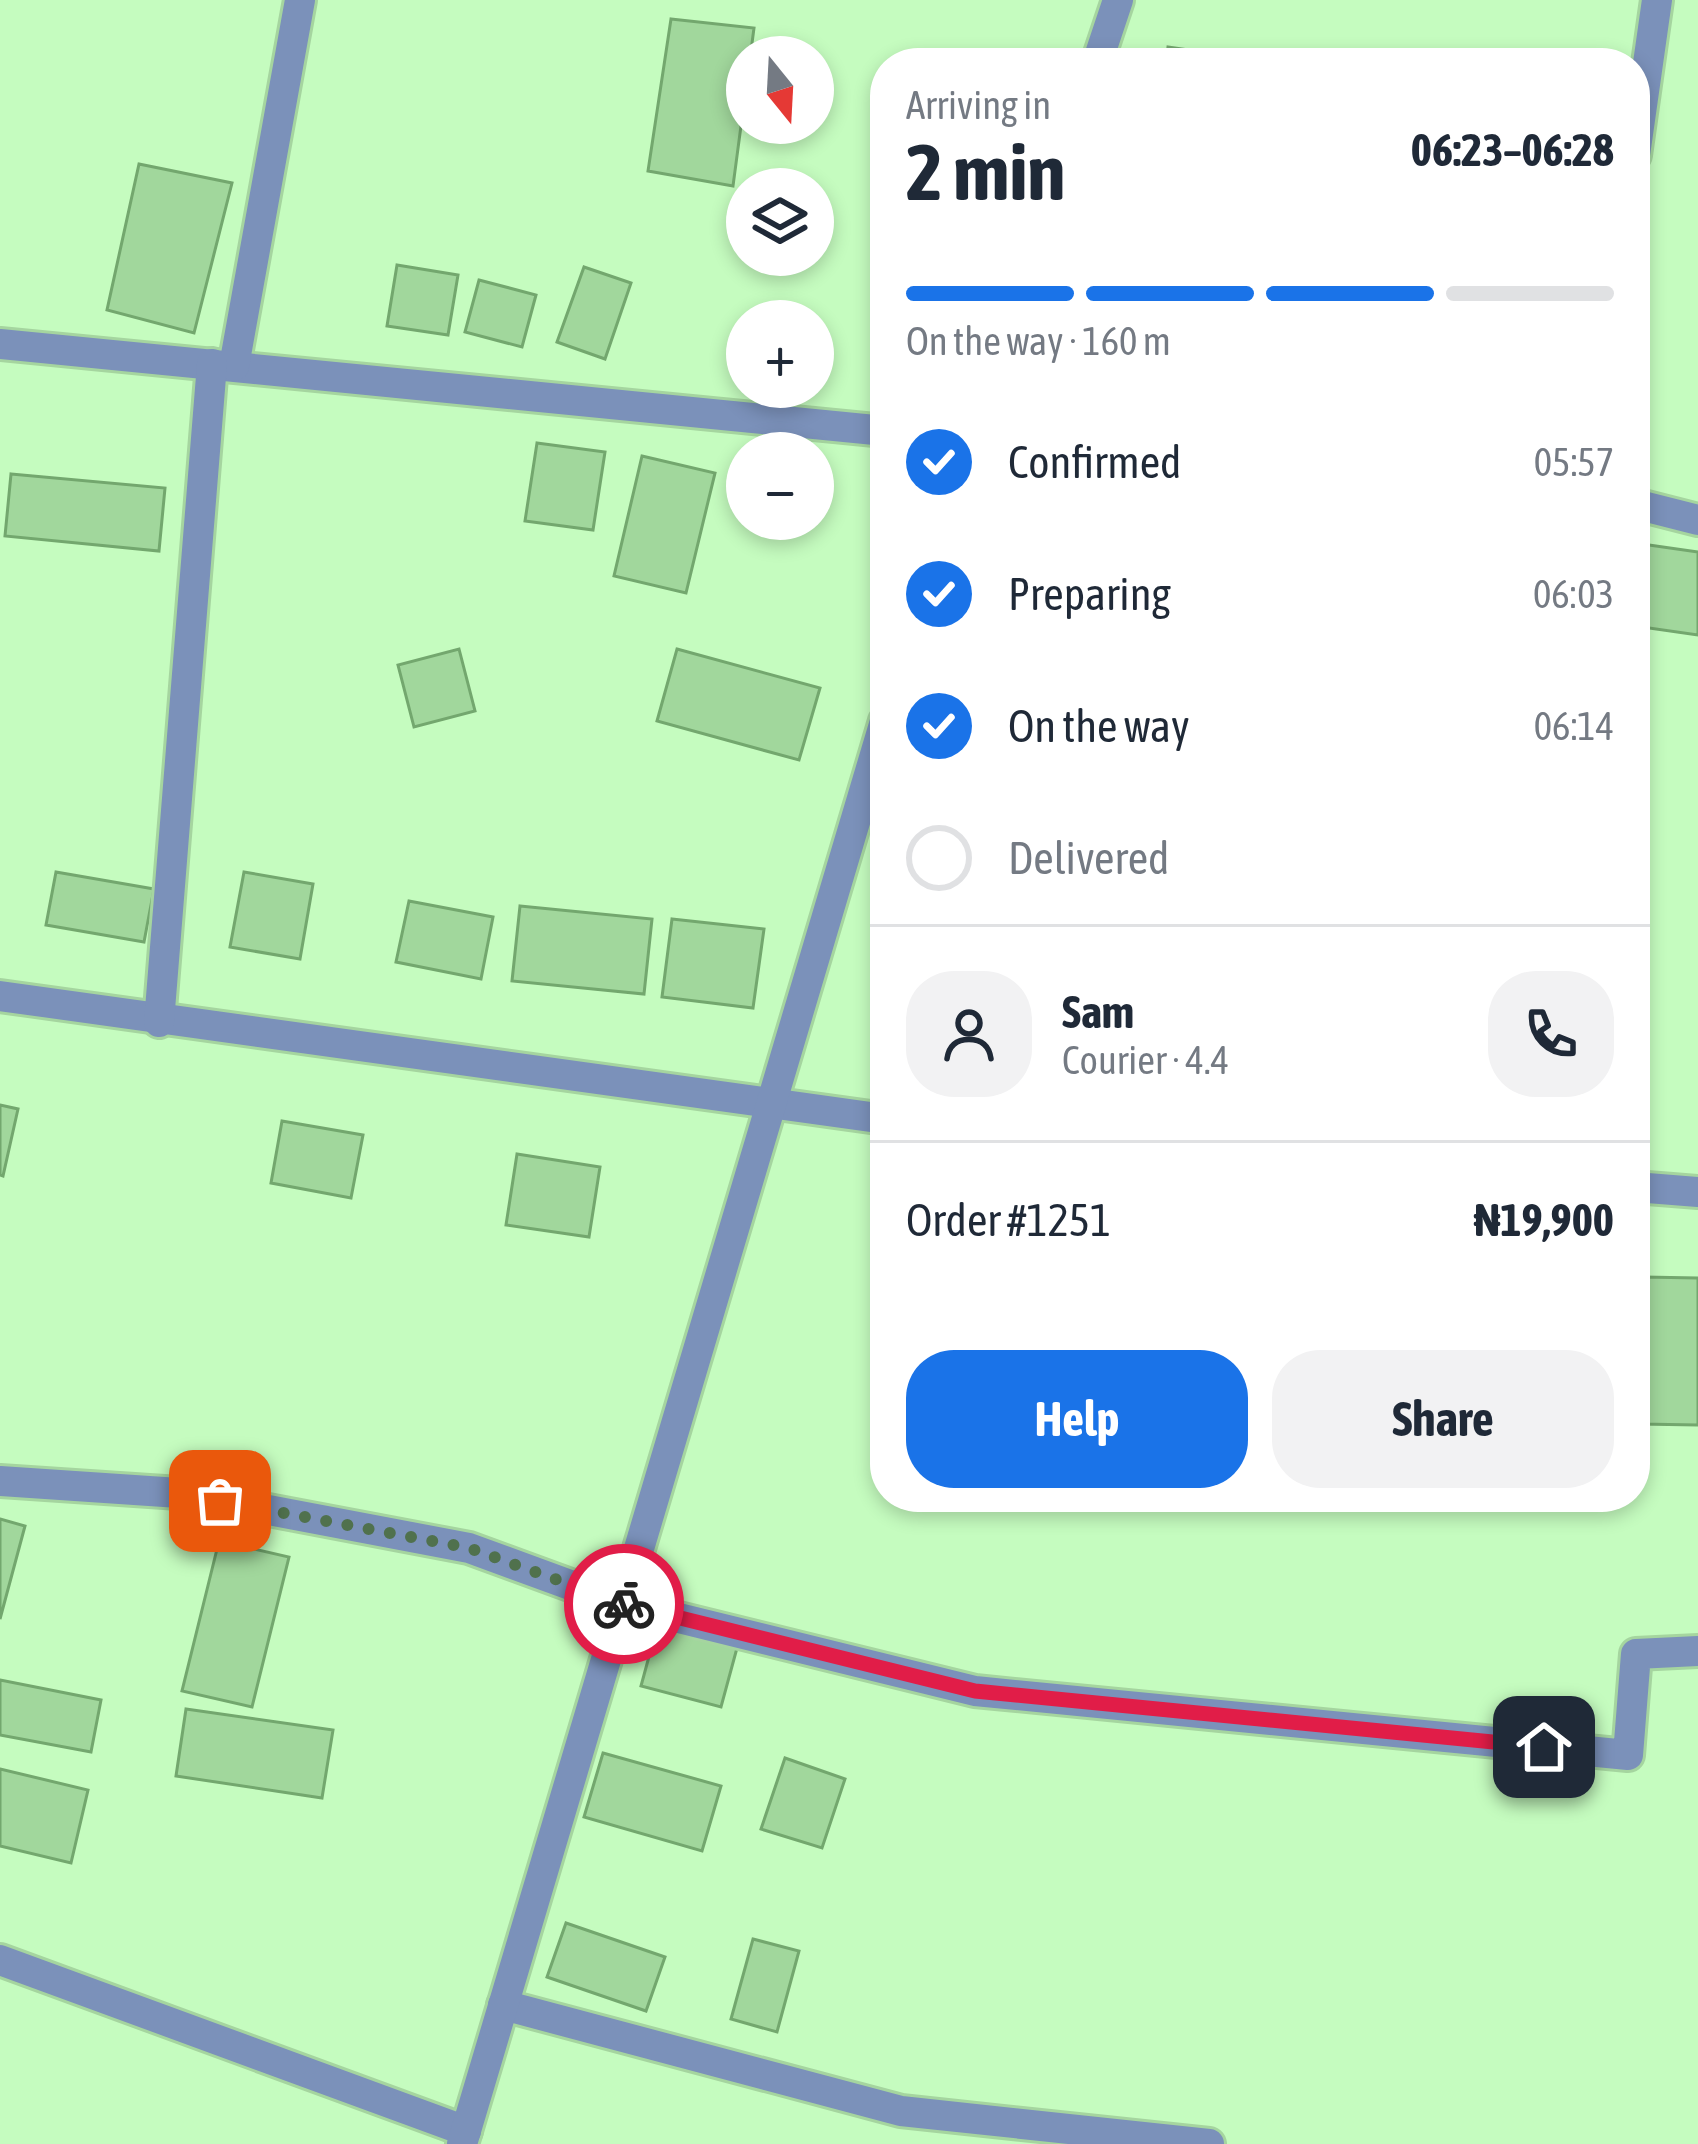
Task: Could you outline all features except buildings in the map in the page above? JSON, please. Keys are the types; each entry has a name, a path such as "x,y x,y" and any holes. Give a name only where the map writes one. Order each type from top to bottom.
{"street":[{"path":"159,1022 223,365 299,0"},
{"path":"1102,48 1118,0"},
{"path":"1650,49 1657,0"},
{"path":"0,344 870,430"},
{"path":"1650,508 1698,520"},
{"path":"0,1960 464,2138 870,771"},
{"path":"0,996 159,1022 870,1117"},
{"path":"1650,1188 1698,1192"},
{"path":"0,1481 179,1493 469,1548 622,1604 975,1691 1628,1755 1636,1654 1698,1652"},
{"path":"502,2005 901,2111 1209,2144"}],"way so far":[{"path":"220,1501 469,1548 624,1604"}],"route":[{"path":"624,1604 975,1691 1544,1747"}]}
